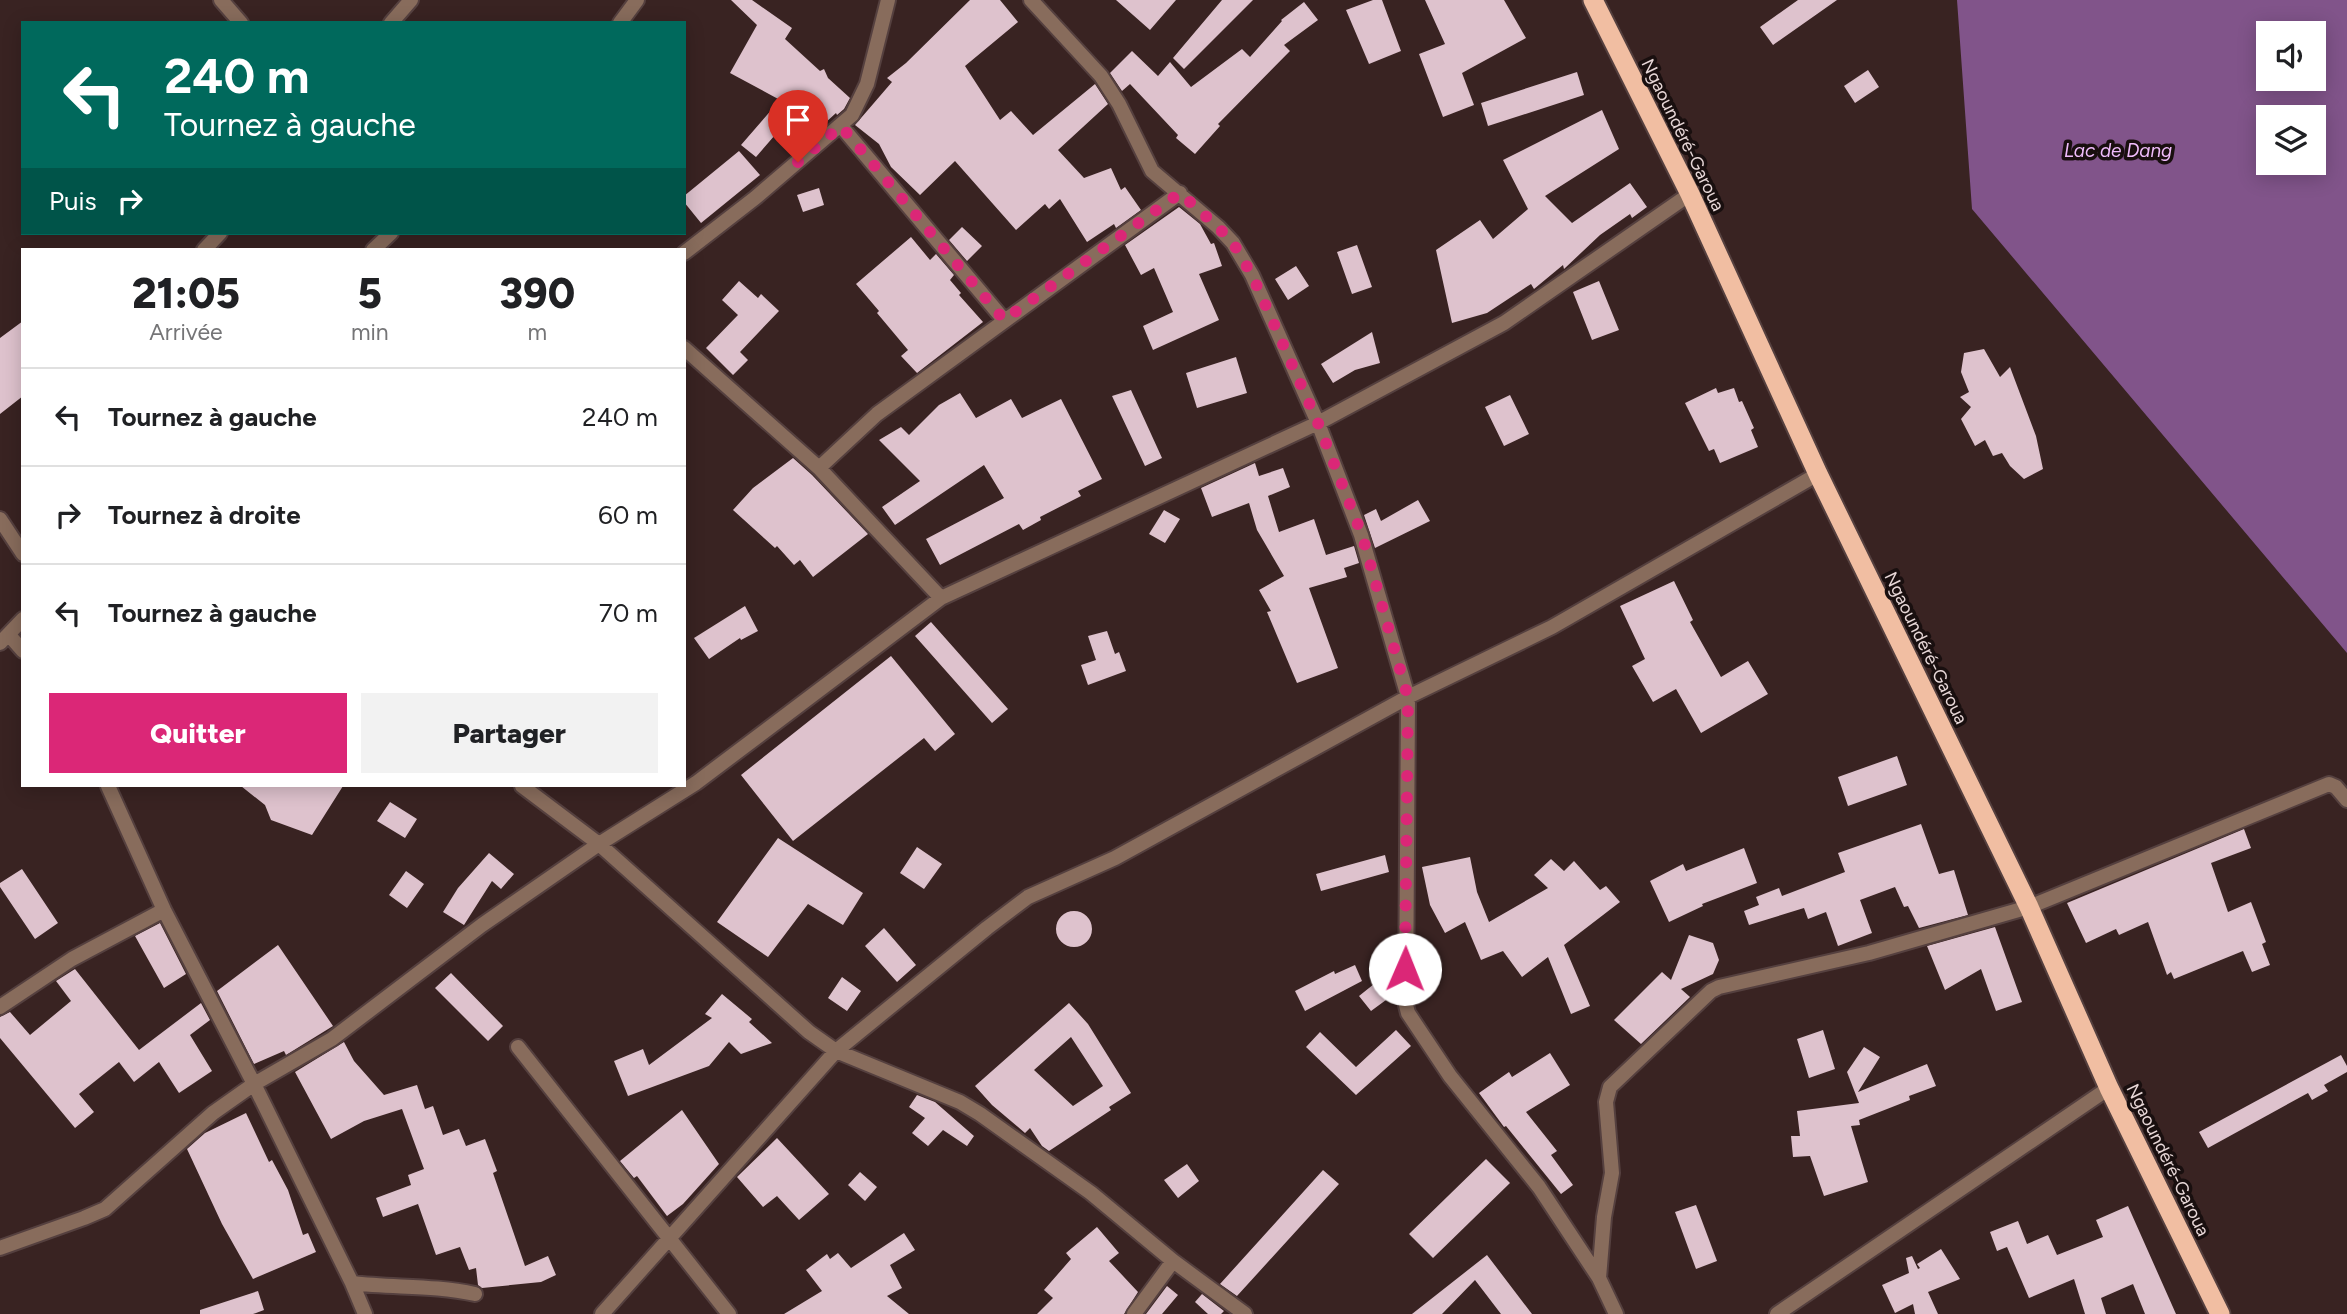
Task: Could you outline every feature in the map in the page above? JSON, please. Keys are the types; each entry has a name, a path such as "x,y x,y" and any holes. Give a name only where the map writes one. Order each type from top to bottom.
{"highway":[{"name":"Ngaoundéré-Garoua","path":"1593,0 1690,194 1818,474 2029,908 2109,1088 2220,1314"}],"street":[{"path":"221,0 239,21"},
{"path":"393,21 411,0"},
{"path":"622,21 638,0"},
{"path":"686,251 755,198 852,115 867,84 888,0"},
{"path":"1031,0 1101,76 1119,104 1152,170 1233,243 1252,275 1318,423 1369,557 1408,697 1408,1013 1450,1076 1539,1187 1599,1278 1616,1314"},
{"path":"841,126 1004,320"},
{"path":"819,468 877,414 1180,193"},
{"path":"0,1248 105,1209 213,1113 254,1084 332,1039 482,925 599,844 696,783 941,598 1318,423 1504,323 1690,194"},
{"path":"206,248 218,235"},
{"path":"375,248 389,235"},
{"path":"686,350 819,468 941,598"},
{"path":"602,1314 836,1051 1028,897 1146,842 1408,697 1552,627 1818,474"},
{"path":"0,519 21,551"},
{"path":"21,621 4,639 21,651"},
{"path":"1599,1278 1604,1217 1612,1173 1607,1093 1610,1087 1711,991 1869,953 2029,908 2329,784 2336,787 2347,800"},
{"path":"108,787 164,910 254,1084 365,1314"},
{"path":"523,787 599,844 809,1032 836,1051 960,1101 1091,1193 1173,1261 1245,1314"},
{"path":"0,1007 72,959 164,910"},
{"path":"518,1047 729,1314"},
{"path":"1777,1314 2109,1088"},
{"path":"1134,1314 1173,1261"},
{"path":"352,1283 381,1287 443,1287 475,1294"}],"water":[{"name":"Lac de Dang","path":"1957,0 2347,0 2347,653 1972,209"}],"building":[{"path":"731,0 752,0 792,28 785,39 820,71 824,69 828,78 850,98 844,109 814,133 795,112 756,157 741,145 780,100 730,73 757,25"},
{"path":"970,0 1000,0 1018,22 965,66 1000,120 1011,111 1033,135 1095,84 1108,104 1058,150 1084,178 1111,168 1121,190 1125,187 1141,210 1116,228 1114,224 1087,242 1060,199 1049,209 1045,204 1016,230 955,161 920,195 891,167 879,144 855,125 892,82 887,78"},
{"path":"1116,0 1176,0 1150,30"},
{"path":"1222,0 1253,0 1184,69 1173,58"},
{"path":"1373,0 1382,0 1401,51 1369,64 1346,10"},
{"path":"1425,0 1504,0 1526,38 1462,73 1474,105 1443,117 1419,54 1445,44"},
{"path":"1798,0 1837,0 1773,45 1760,27"},
{"path":"1304,2 1318,20 1284,45 1290,51 1218,124 1220,126 1195,154 1176,138 1178,135 1130,84 1122,91 1110,73 1132,51 1158,76 1170,62 1191,87 1242,49 1250,57 1281,20"},
{"path":"1868,70 1879,87 1855,103 1844,86"},
{"path":"1577,72 1584,95 1488,126 1481,103"},
{"path":"1602,110 1619,149 1545,196 1572,223 1630,183 1647,207 1632,218 1630,214 1600,235 1564,269 1563,265 1534,289 1531,284 1487,313 1452,323 1436,250 1480,220 1493,239 1528,209 1503,160"},
{"path":"739,151 760,175 701,223 686,204 686,194"},
{"path":"819,188 824,205 803,212 797,195"},
{"path":"1179,207 1200,224 1211,244 1214,243 1222,266 1199,274 1219,320 1153,350 1143,326 1173,312 1154,268 1141,275 1125,245"},
{"path":"962,227 982,246 967,261 949,240"},
{"path":"911,237 930,260 936,254 954,275 950,280 961,293 959,295 983,322 917,373 901,356 908,350 856,284"},
{"path":"1357,245 1372,287 1352,294 1337,252"},
{"path":"1296,266 1309,286 1288,300 1275,279"},
{"path":"739,281 758,298 761,294 779,311 740,352 748,360 733,375 706,348 738,315 722,300"},
{"path":"1599,281 1619,330 1592,340 1573,292"},
{"path":"21,322 21,398 0,414 0,338"},
{"path":"1372,332 1380,363 1355,370 1333,383 1321,364"},
{"path":"1984,349 2000,377 2010,367 2036,436 2043,469 2024,479 2010,466 2002,453 1993,456 1985,440 1975,446 1961,419 1971,407 1960,397 1969,392 1961,372 1964,353"},
{"path":"1236,357 1247,393 1197,408 1186,373"},
{"path":"1716,388 1718,393 1734,388 1754,428 1751,430 1758,447 1720,463 1714,449 1709,451 1685,403"},
{"path":"1131,390 1162,458 1145,466 1112,396"},
{"path":"960,393 976,418 1011,399 1022,418 1061,399 1102,479 1078,491 1081,496 1040,517 1041,520 1023,530 1019,524 940,565 926,539 1004,498 984,465 895,525 882,507 920,481 879,440 901,427 909,435 939,405"},
{"path":"1510,395 1529,434 1504,446 1485,407"},
{"path":"793,458 868,534 813,577 800,560 794,565 777,546 775,548 733,510 753,488"},
{"path":"1255,463 1259,476 1283,468 1290,487 1268,496 1279,532 1314,519 1326,555 1354,546 1359,563 1344,568 1347,577 1309,588 1338,668 1297,683 1267,612 1271,611 1259,590 1284,576 1257,530 1249,503 1212,517 1201,488"},
{"path":"1418,500 1430,521 1375,548 1364,515 1376,509 1381,521"},
{"path":"1164,510 1180,519 1165,543 1149,534"},
{"path":"1674,581 1693,620 1690,622 1721,677 1748,661 1768,694 1701,733 1676,689 1653,702 1632,666 1645,659 1620,606"},
{"path":"745,606 758,631 741,640 740,638 709,659 694,638"},
{"path":"931,622 1008,709 992,723 915,636"},
{"path":"1107,631 1115,654 1119,652 1126,671 1088,685 1081,665 1096,660 1088,636"},
{"path":"891,656 955,734 935,751 924,738 793,841 741,775"},
{"path":"1897,756 1907,785 1848,806 1838,777"},
{"path":"242,787 342,787 312,835 271,820 265,805"},
{"path":"390,802 417,819 405,838 377,821"},
{"path":"1921,824 1939,874 1954,870 1968,915 1919,928 1908,906 1904,907 1895,887 1860,900 1872,933 1838,946 1826,912 1808,919 1804,908 1749,925 1744,911 1759,905 1756,897 1779,888 1782,896 1845,872 1838,853"},
{"path":"2244,829 2251,848 2211,863 2228,912 2251,902 2266,942 2262,944 2270,965 2252,972 2243,951 2174,979 2171,972 2167,975 2148,922 2119,935 2116,929 2086,943 2067,903"},
{"path":"778,838 863,893 843,925 808,904 768,957 717,922"},
{"path":"917,847 942,864 924,889 900,873"},
{"path":"1744,848 1757,883 1702,904 1703,906 1669,922 1650,881 1683,864 1686,871"},
{"path":"489,853 514,874 501,889 492,881 464,925 443,912 458,888"},
{"path":"1385,855 1389,872 1321,891 1316,874"},
{"path":"1470,857 1477,892 1489,922 1548,888 1534,875 1551,859 1564,871 1574,861 1600,890 1606,886 1620,902 1564,945 1590,1006 1571,1014 1548,957 1522,977 1503,951 1481,960 1465,922 1445,933 1430,905 1422,867"},
{"path":"22,869 58,923 35,939 0,887 0,883"},
{"path":"406,871 424,884 407,908 389,895"},
{"path":"1074,911 1087,916 1092,929 1087,942 1074,947 1061,942 1056,929 1061,916"},
{"path":"160,923 186,974 164,988 135,936"},
{"path":"1995,927 2022,1002 1996,1011 1981,969 1945,990 1927,946"},
{"path":"884,928 916,965 897,982 865,946"},
{"path":"1689,935 1713,943 1719,960 1713,974 1681,989 1690,997 1641,1044 1614,1020 1662,972 1671,980"},
{"path":"278,945 333,1026 286,1055 284,1051 254,1064 217,991"},
{"path":"1355,965 1362,981 1305,1011 1295,991 1334,971 1335,974"},
{"path":"75,969 139,1050 201,1003 210,1020 190,1035 212,1071 179,1093 159,1062 134,1082 119,1062 79,1094 94,1112 75,1128 0,1038 0,1017 10,1012 30,1035 71,1001 56,981"},
{"path":"451,973 503,1026 488,1041 435,988"},
{"path":"842,977 861,991 847,1011 828,998"},
{"path":"1374,984 1386,1000 1371,1011 1359,996"},
{"path":"722,994 752,1019 749,1022 772,1043 741,1054 729,1042 709,1066 628,1096 614,1061 643,1049 649,1065 712,1018 705,1014"},
{"path":"1069,1003 1088,1024 1131,1093 1109,1107 1111,1110 1049,1151 1042,1146 1030,1128 1025,1133 992,1105 975,1086","holes":["1071,1037 1103,1086 1073,1106 1034,1070"]},
{"path":"1396,1030 1411,1046 1356,1095 1306,1047 1320,1032 1356,1067"},
{"path":"1823,1030 1835,1069 1809,1078 1797,1039"},
{"path":"344,1042 354,1061 384,1095 417,1085 425,1109 433,1106 443,1135 459,1129 466,1146 485,1139 497,1171 493,1173 525,1266 548,1256 556,1275 541,1282 482,1288 478,1285 476,1268 469,1270 460,1247 436,1255 418,1204 383,1217 376,1198 411,1185 408,1175 424,1169 402,1109 364,1121 331,1139 295,1072"},
{"path":"1864,1047 1880,1057 1858,1092 1927,1064 1936,1086 1909,1096 1910,1100 1859,1120 1860,1125 1851,1126 1868,1182 1824,1196 1810,1156 1793,1157 1791,1136 1800,1136 1797,1111 1859,1103 1847,1072"},
{"path":"1550,1053 1570,1085 1526,1112 1557,1151 1551,1155 1573,1185 1561,1194 1479,1093 1509,1072 1512,1077"},
{"path":"2341,1055 2347,1072 2324,1085 2328,1091 2312,1100 2308,1093 2208,1148 2199,1132"},
{"path":"917,1095 935,1102 974,1136 967,1146 943,1130 928,1146 912,1133 925,1118 909,1107"},
{"path":"682,1110 719,1164 683,1204 667,1216 637,1176 634,1178 620,1161"},
{"path":"246,1113 269,1162 272,1160 288,1190 303,1235 308,1233 316,1252 253,1279 222,1224 187,1149 205,1133"},
{"path":"777,1138 829,1194 799,1220 777,1196 763,1207 737,1177"},
{"path":"1486,1159 1510,1183 1433,1258 1409,1234"},
{"path":"1187,1164 1199,1181 1178,1198 1164,1180"},
{"path":"1323,1170 1339,1184 1237,1296 1220,1284"},
{"path":"860,1172 877,1187 865,1201 848,1185"},
{"path":"1696,1205 1717,1261 1696,1269 1675,1212"},
{"path":"2128,1206 2176,1314 2145,1314 2133,1284 2101,1298 2106,1314 2085,1314 2074,1279 2029,1298 2007,1247 1997,1251 1990,1232 2018,1221 2027,1244 2048,1235 2057,1255 2103,1237 2096,1220"},
{"path":"1097,1227 1119,1253 1109,1261 1138,1292 1124,1314 1037,1314 1053,1298 1044,1290 1071,1259 1066,1253"},
{"path":"904,1233 915,1250 890,1265 902,1288 887,1296 909,1314 784,1314 822,1291 806,1270 827,1254 830,1259 838,1253 851,1268"},
{"path":"1941,1249 1960,1279 1928,1292 1938,1314 1915,1314 1913,1304 1895,1313 1882,1285 1909,1273 1906,1258 1912,1256 1918,1269 1920,1268 1917,1264"},
{"path":"1487,1255 1532,1314 1501,1314 1475,1280 1442,1314 1412,1314"},
{"path":"1167,1286 1178,1295 1162,1314 1146,1314"},
{"path":"258,1291 264,1310 253,1314 200,1314 200,1310"},
{"path":"1202,1294 1224,1311 1221,1314 1208,1314 1195,1302"}],"route":[{"path":"798,162 841,126 1004,320 1180,193 1233,243 1252,275 1318,423 1362,535 1408,697 1405,969"}]}
